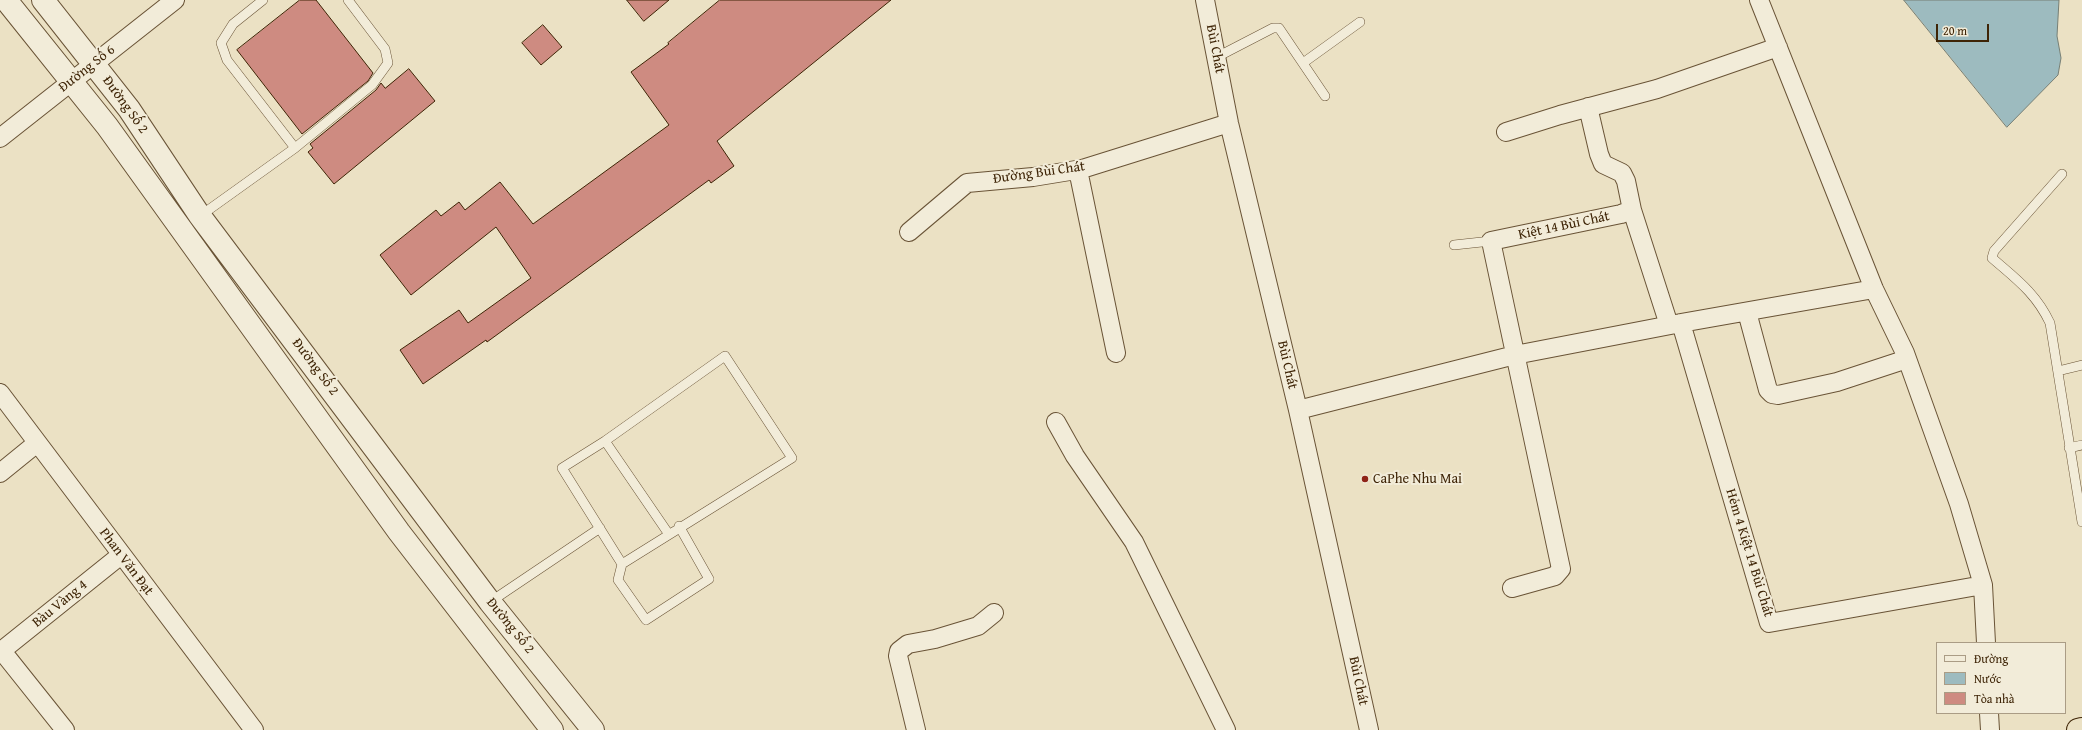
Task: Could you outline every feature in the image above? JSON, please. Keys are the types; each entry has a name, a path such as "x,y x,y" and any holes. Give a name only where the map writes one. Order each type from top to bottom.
{"highway":[{"path":"2078,730 2082,729"}],"street":[{"name":"Đường Số 2","path":"6,0 112,133 406,540 552,730"},
{"name":"Đường Số 2","path":"43,0 129,109 200,216 490,602 594,730"},
{"name":"Đường Số 6","path":"0,138 174,0"},
{"name":"Bùi Chát","path":"1205,0 1230,123 1298,410 1369,730"},
{"path":"1759,0 1874,289 1907,359 1959,504 1983,585 1986,642"},
{"path":"1506,132 1588,107 1657,89 1778,47"},
{"path":"1588,107 1599,154 1603,164 1622,172 1626,181 1632,210 1675,324"},
{"name":"Đường Bùi Chát","path":"909,232 967,183 1033,177 1078,170 1230,123"},
{"path":"1078,170 1116,353"},
{"name":"Kiệt 14 Bùi Chát","path":"1491,241 1621,214 1632,210"},
{"path":"1491,241 1561,569 1555,576 1512,588"},
{"path":"1298,410 1515,355 1675,324 1874,289"},
{"path":"1748,312 1768,390 1772,394 1778,395 1837,382 1907,359"},
{"name":"Hẻm 4 Kiệt 14 Bùi Chát","path":"1675,324 1769,623 1983,585"},
{"name":"Phan Văn Đạt","path":"0,393 254,730"},
{"path":"1056,422 1075,456 1134,542 1226,730"},
{"path":"0,473 37,443"},
{"path":"406,540 431,523"},
{"name":"Bàu Vàng 4","path":"1,652 121,555"},
{"path":"916,730 898,656 899,651 908,644 935,639 978,626 994,613"},
{"path":"1,652 65,730"},
{"path":"1989,714 1990,730"}],"lane":[{"path":"263,0 233,24 222,43 227,60 295,148"},
{"path":"200,216 295,148 372,85 388,63 385,49 348,0"},
{"path":"1303,63 1360,22"},
{"path":"1216,57 1277,27 1282,31 1324,96"},
{"path":"2062,174 1994,251 1992,258 2024,284 2045,312 2053,335 2069,448 2082,522"},
{"path":"1454,246 1491,241"},
{"path":"622,564 562,468 605,441 725,356 792,458 668,533 622,564 618,580 646,620 709,579 680,526"},
{"path":"2058,370 2082,365"},
{"path":"605,441 668,533"},
{"path":"2069,448 2082,445"},
{"path":"490,602 600,528"}],"water":[{"path":"1904,0 2059,0 2057,36 2061,58 2058,75 2007,127"}],"building":[{"path":"300,0 316,0 373,73 368,81 302,134 237,50"},
{"path":"627,0 669,0 644,21"},
{"path":"720,0 891,0 717,141 734,166 711,183 709,180 487,342 486,340 423,384 400,350 459,310 468,323 531,278 496,227 411,295 380,255 436,210 441,216 459,202 465,210 500,182 533,224 669,125 631,72 669,44 668,43"},
{"path":"543,25 562,47 541,65 522,43"},
{"path":"409,69 435,101 334,184 308,152 313,148 310,144 376,90 381,83 385,88"}],"place":[{"name":"CaPhe Nhu Mai","path":"1365,479"}]}
